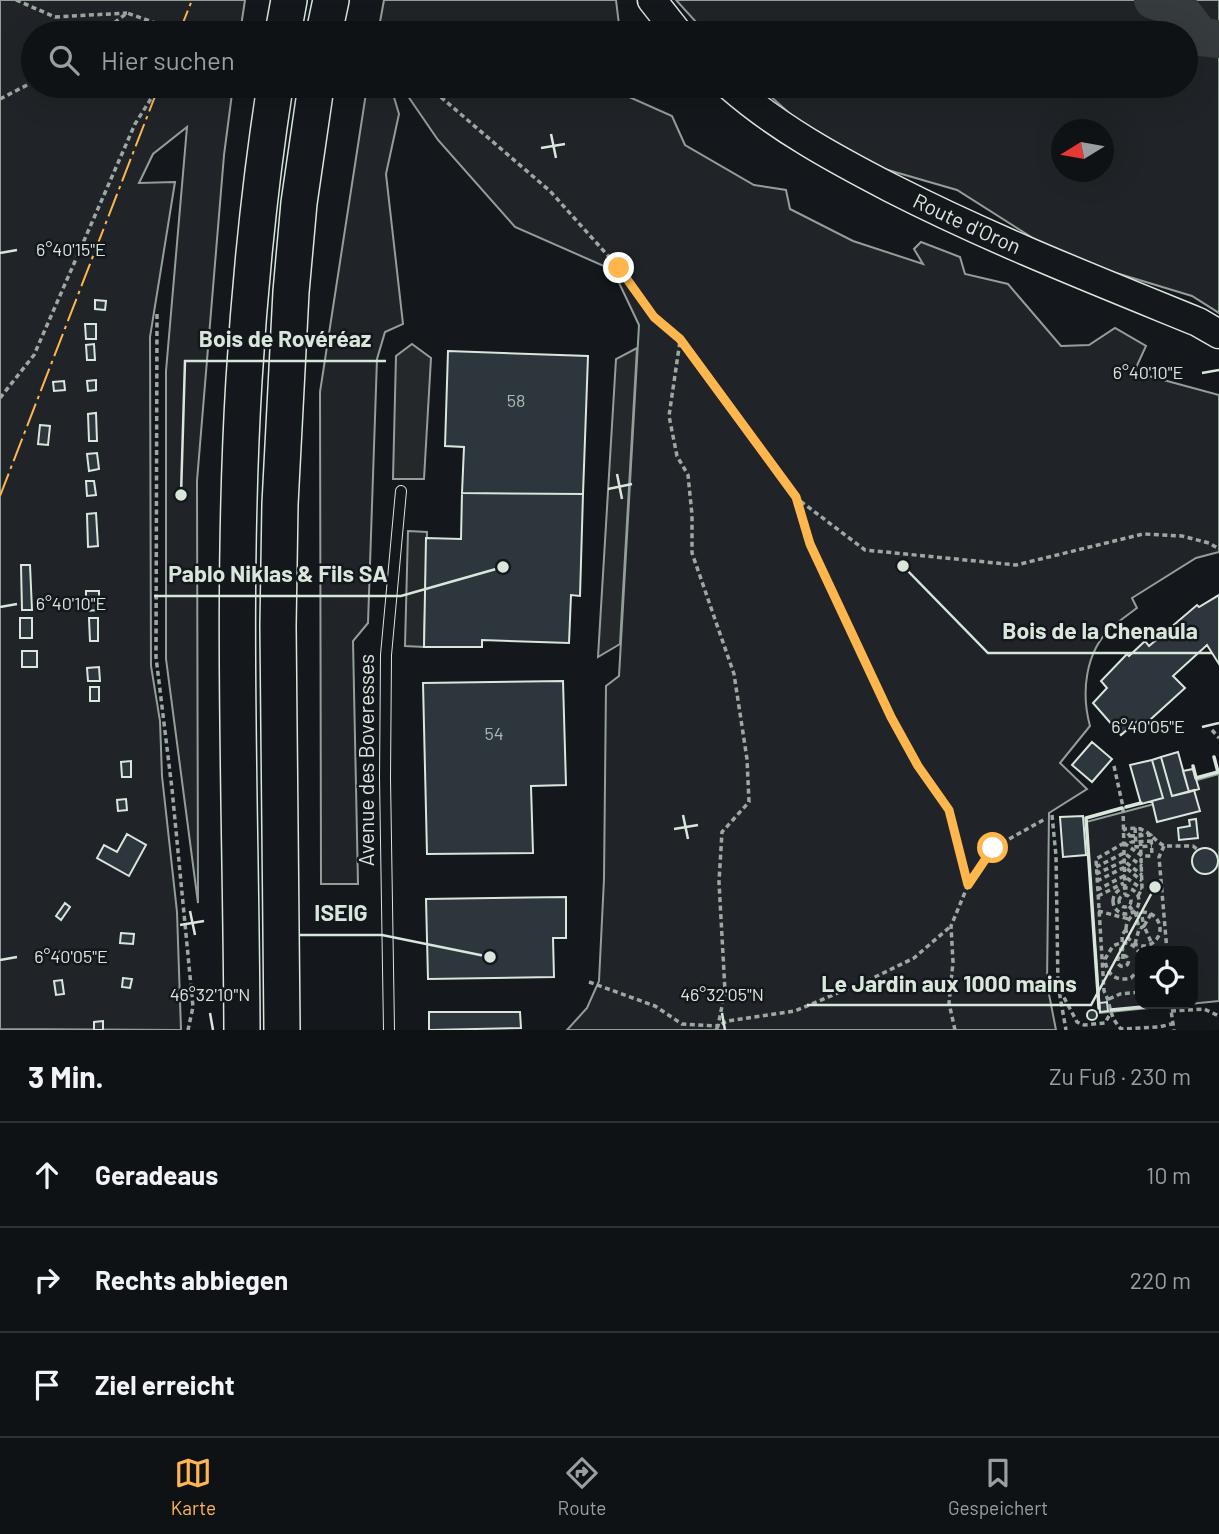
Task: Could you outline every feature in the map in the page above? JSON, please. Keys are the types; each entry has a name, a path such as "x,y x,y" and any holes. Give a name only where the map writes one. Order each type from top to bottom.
{"highway":[{"path":"285,21 289,0"},
{"path":"327,21 331,0"},
{"path":"242,1030 239,492 251,274 273,98"},
{"path":"282,1030 278,626 280,504 291,292 299,203 314,98"}],"main road":[{"path":"652,0 669,21"},
{"name":"Route d'Oron","path":"744,98 797,135 859,172 938,212 1219,334"}],"lane":[{"name":"Avenue des Boveresses","path":"388,1030 386,656 401,491"}],"path":[{"path":"16,0 55,17 127,13 150,21"},
{"path":"117,21 127,13"},
{"path":"0,99 21,88"},
{"path":"0,398 34,355 135,124 151,98"},
{"path":"442,98 550,191 619,268 654,317 680,339 796,497 865,550 1016,565 1143,534 1182,536 1209,543 1219,549"},
{"path":"157,314 156,657 193,1007 188,1030"},
{"path":"680,339 669,416 677,456 688,475 692,553 734,674 747,759 749,802 722,832 719,883 725,991 718,1029"},
{"path":"796,497 810,544 891,717 918,766 949,810 968,885"},
{"path":"1212,730 1219,738"},
{"path":"1114,766 1124,807 1125,895"},
{"path":"1052,816 1056,856 1058,985 1066,1030"},
{"path":"955,1030 949,1003 953,962 951,926 968,885 993,848 1045,819"},
{"path":"1135,945 1139,929 1137,913 1138,896 1142,888 1142,866 1147,856 1147,847 1137,827"},
{"path":"1124,829 1146,829 1136,847 1147,847"},
{"path":"1124,829 1164,846 1193,846 1198,850"},
{"path":"1124,843 1147,856 1159,857"},
{"path":"1124,843 1096,859 1104,991 1110,1014 1121,1029 1159,1027 1175,1023"},
{"path":"1164,846 1159,857 1166,946"},
{"path":"1147,847 1147,856"},
{"path":"1124,853 1142,866"},
{"path":"1096,867 1124,853"},
{"path":"1096,874 1124,861"},
{"path":"1124,861 1142,874"},
{"path":"1097,881 1125,867"},
{"path":"1125,867 1142,881"},
{"path":"1124,876 1142,888"},
{"path":"1097,890 1124,876"},
{"path":"1115,915 1113,898 1124,885"},
{"path":"1097,896 1124,885 1138,896"},
{"path":"1125,895 1131,899 1129,906"},
{"path":"1125,895 1119,898 1119,902 1123,908 1129,906"},
{"path":"1129,906 1137,913 1152,944"},
{"path":"1115,909 1122,914 1151,914 1163,928"},
{"path":"1098,911 1129,919"},
{"path":"1135,945 1128,937 1127,928 1129,919 1137,913"},
{"path":"1139,929 1151,914"},
{"path":"589,982 655,1006 682,1024 718,1029 727,1021 795,1011 871,979 915,958 951,926"},
{"path":"1113,956 1122,960 1127,967 1122,960 1122,935 1127,928"},
{"path":"1103,959 1113,946 1123,942 1143,946 1152,944 1163,928"},
{"path":"1103,959 1108,971 1118,979 1131,978 1135,974"},
{"path":"1058,985 1077,1022 1084,1025 1104,1023 1110,1014"},
{"path":"1108,999 1135,992"},
{"path":"1174,1030 1171,1011 1204,1009 1219,1016"}],"shaded area":[{"path":"0,0 245,0 242,21 21,21 21,98 231,98 224,155 197,481 198,903 166,659 166,371 187,127 153,154 139,183 175,182 150,337 151,666 160,721 162,776 177,912 181,1030 0,1029"},
{"path":"384,0 616,0 619,21 380,21"},
{"path":"676,0 1219,0 1219,313 1192,296 1093,266 1036,240 957,190 881,168 797,120 772,98 1198,98 1198,21 695,21"},
{"path":"365,98 394,98 399,114 386,174 403,324 385,332 377,359 368,623 353,641 358,884 321,884 320,392"},
{"path":"409,98 632,98 672,116 685,145 754,185 786,190 790,209 853,241 923,264 914,249 921,242 960,257 965,274 1008,284 1061,346 1089,345 1115,328 1146,346 1134,372 1219,395 1219,552 1196,558 1132,598 1137,608 1111,628 1095,649 1086,687 1090,726 1060,763 1087,789 1049,813 1047,984 1056,1030 567,1030 587,1008 599,981 604,879 606,686 619,676 639,325 613,270 515,227 438,140"},
{"path":"412,344 431,358 424,479 393,479 396,356"},
{"path":"637,348 620,644 598,657 616,359"},
{"path":"408,531 427,532 424,647 405,646"},
{"path":"1219,774 1219,1001 1198,1003 1198,946 1135,946 1135,1009 1140,1009 1100,1013 1086,822 1192,794 1190,782"}],"building":[{"path":"95,300 106,301 105,310 95,309"},
{"path":"85,324 96,324 96,339 86,339"},
{"path":"94,344 95,360 87,360 86,345"},
{"path":"448,351 588,356 583,494 462,493 464,447 445,446"},
{"path":"96,380 96,390 88,391 87,381"},
{"path":"64,381 65,390 54,391 53,382"},
{"path":"96,413 97,441 89,441 88,414"},
{"path":"40,425 50,426 48,445 38,444"},
{"path":"97,453 99,469 89,471 87,454"},
{"path":"86,481 94,481 96,495 87,496"},
{"path":"462,493 583,494 580,596 571,595 569,643 482,640 482,647 424,647 426,538 461,539"},
{"path":"96,513 98,546 88,547 87,514"},
{"path":"21,565 30,565 32,610 22,610"},
{"path":"86,591 99,591 99,610 86,611"},
{"path":"1219,595 1219,664 1207,645 1173,676 1185,688 1141,728 1136,722 1121,735 1093,703 1107,688 1101,681 1127,654 1129,656 1145,641 1149,646 1197,605 1199,607"},
{"path":"20,618 32,618 32,638 20,638"},
{"path":"89,618 98,618 98,641 90,641"},
{"path":"22,651 37,651 37,667 22,667"},
{"path":"99,667 100,681 88,681 87,668"},
{"path":"563,681 566,785 531,786 533,853 427,854 423,683"},
{"path":"90,687 99,687 99,701 90,701"},
{"path":"1092,742 1112,759 1092,782 1072,765"},
{"path":"1178,752 1189,792 1172,796 1161,757"},
{"path":"1161,757 1172,796 1194,790 1200,811 1157,822 1152,801 1163,798 1152,760"},
{"path":"1152,760 1163,798 1141,804 1130,765"},
{"path":"131,761 131,777 122,777 121,762"},
{"path":"1193,769 1199,789 1189,792 1183,771"},
{"path":"126,799 127,810 118,811 117,800"},
{"path":"1083,816 1086,855 1063,857 1060,817"},
{"path":"1196,819 1198,838 1179,840 1178,828 1190,826 1189,820"},
{"path":"127,834 146,845 129,876 97,858 104,845 117,852"},
{"path":"1205,848 1214,852 1218,861 1214,870 1205,874 1196,870 1192,861 1196,852"},
{"path":"566,897 566,938 553,938 554,977 428,979 426,899"},
{"path":"65,903 70,907 61,920 56,916"},
{"path":"121,933 134,934 133,944 120,943"},
{"path":"64,951 65,959 57,959 56,952"},
{"path":"123,978 132,979 130,988 122,987"},
{"path":"62,980 64,994 56,995 54,981"},
{"path":"1107,1002 1108,1011 1100,1012 1099,1003"},
{"path":"1092,1010 1097,1015 1092,1020 1087,1015"},
{"path":"429,1012 520,1012 521,1028 429,1030"},
{"path":"103,1021 103,1030 94,1030 94,1022"}],"waterway":[{"path":"1153,0 1178,7 1189,21"},
{"path":"1198,33 1201,37 1219,39"}],"wall":[{"path":"1193,766 1196,778 1218,772 1214,757"},
{"path":"1126,807 1141,803"},
{"path":"1099,1008 1086,818 1122,808"},
{"path":"1111,1010 1135,1008"}],"power":[{"path":"184,21 192,0"},
{"path":"0,496 154,98"}],"place":[{"name":"Bois de Rovéréaz","path":"181,495"},
{"name":"Bois de la Chenaula","path":"903,566"},
{"name":"Pablo Niklas & Fils SA","path":"503,567"},
{"name":"Le Jardin aux 1000 mains","path":"1155,887"},
{"name":"ISEIG","path":"490,957"}],"route":[{"path":"619,268 654,317 680,339 796,497 810,544 891,717 918,766 949,810 968,885 993,848"}]}
